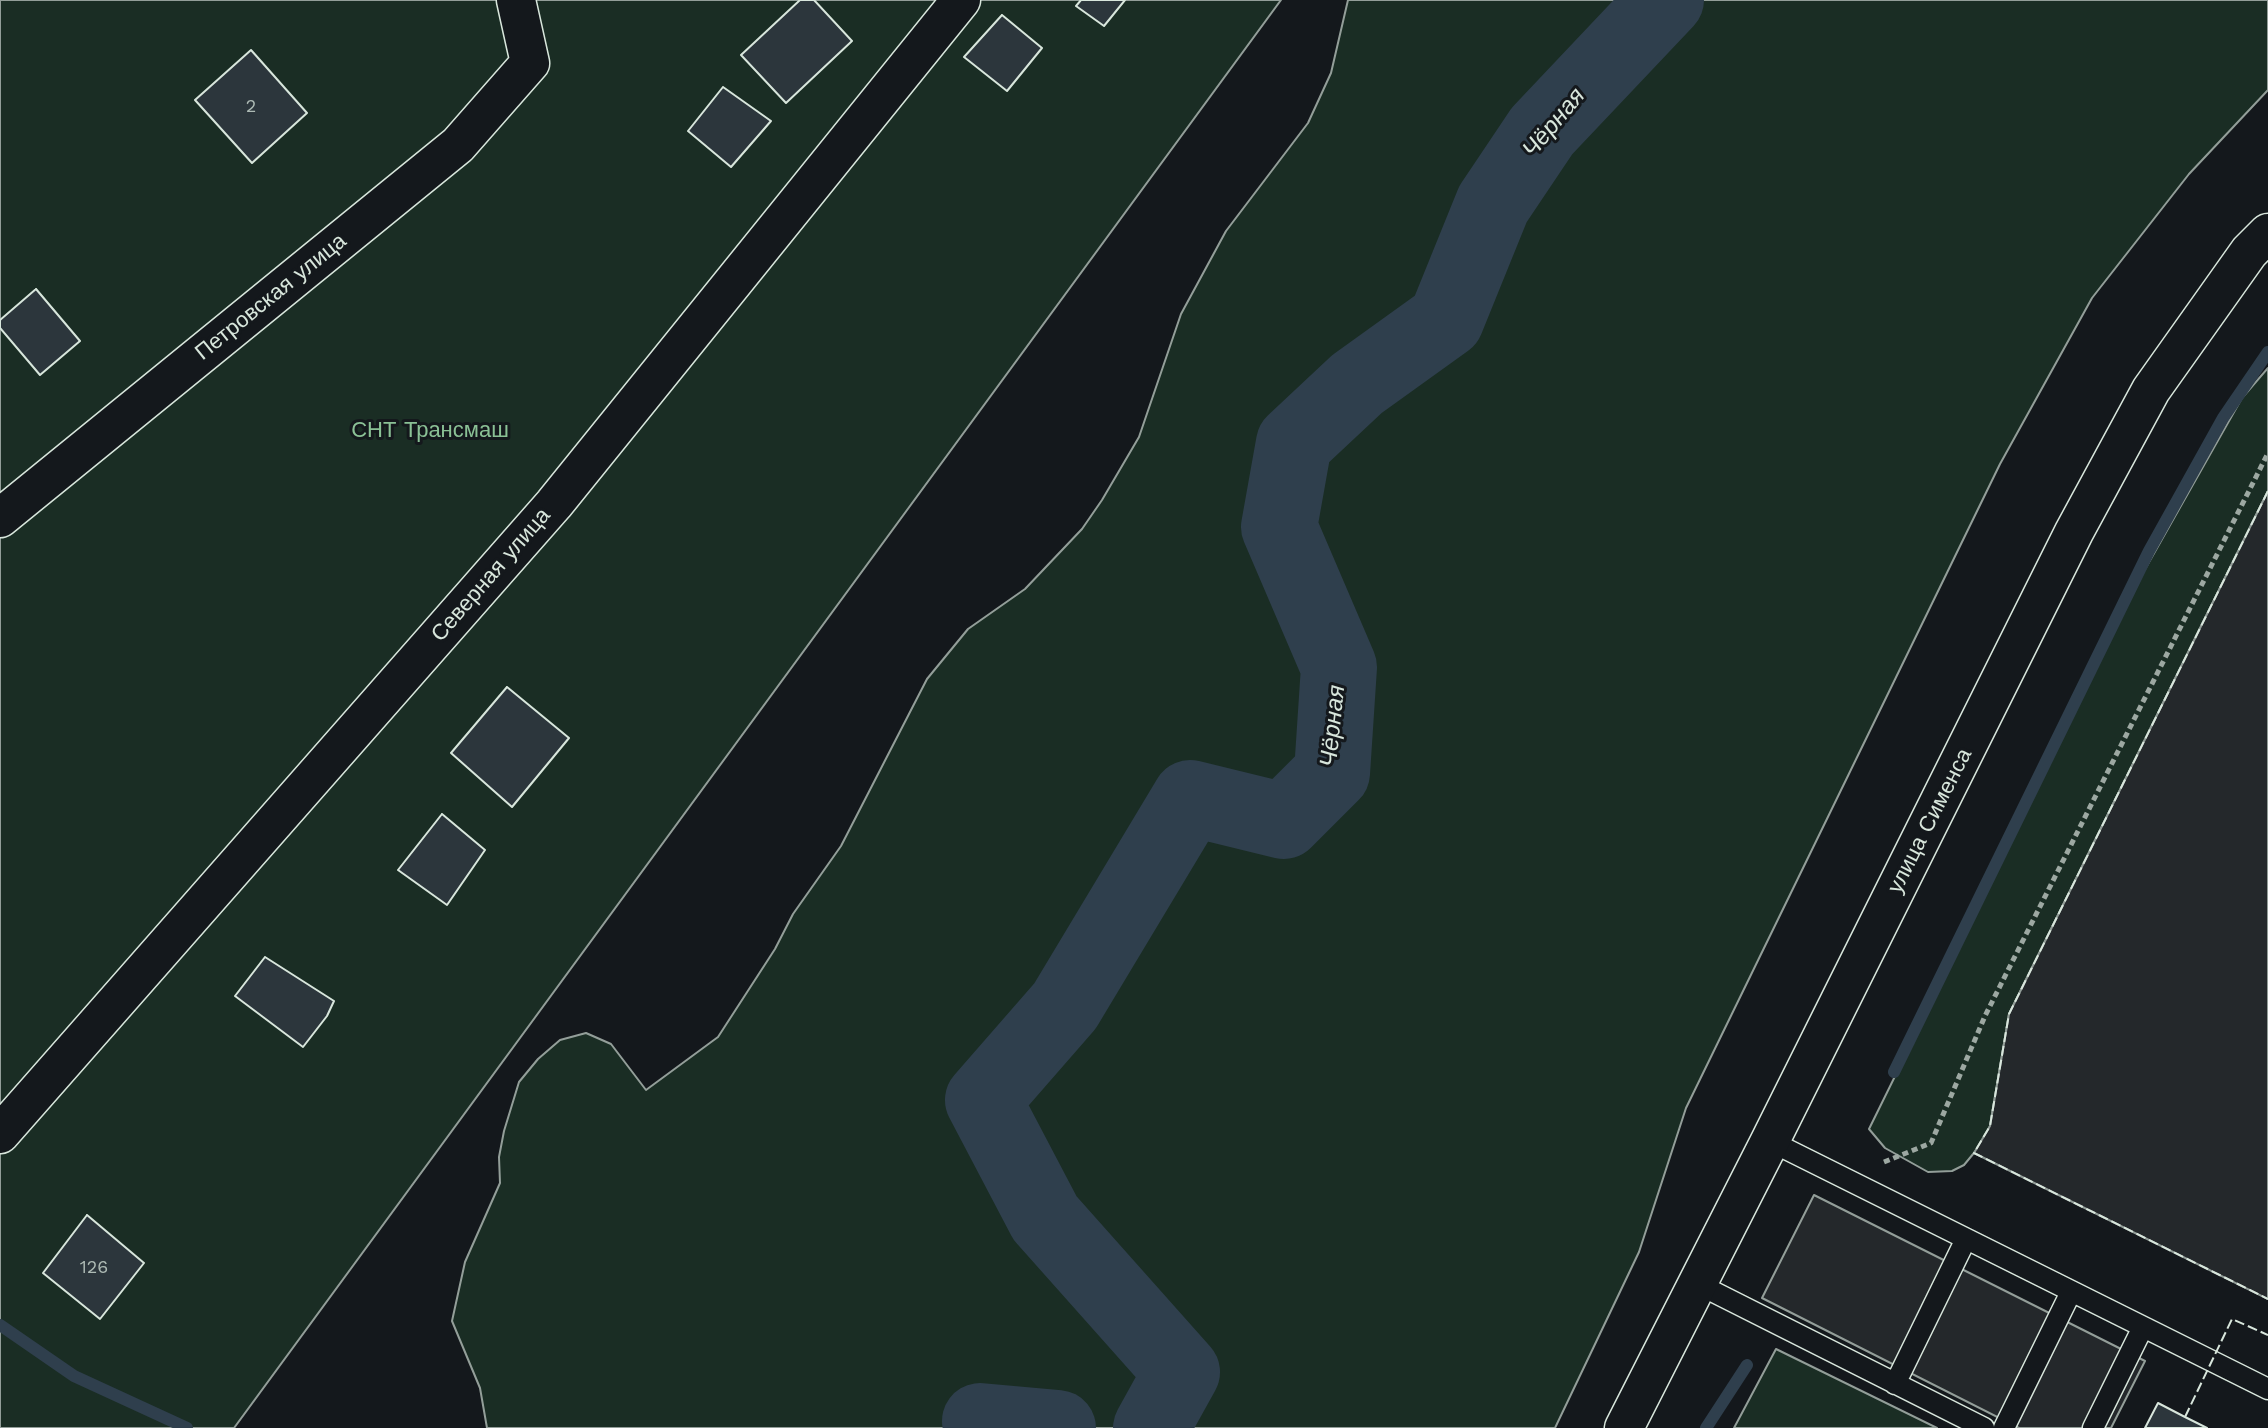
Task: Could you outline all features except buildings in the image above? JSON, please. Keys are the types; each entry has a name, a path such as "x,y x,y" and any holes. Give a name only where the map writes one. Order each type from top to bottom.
{"street":[{"name":"Петровская улица","path":"0,518 458,145 530,63 516,0"},
{"name":"Северная улица","path":"0,1134 554,504 961,0"},
{"name":"улица Сименса","path":"1624,1428 2067,546 2151,390 2249,252 2268,233"}],"lane":[{"path":"1770,1141 2268,1389"},
{"path":"1895,1384 1966,1239"},
{"path":"1698,1284 1984,1428"},
{"path":"2004,1428 2071,1292"},
{"path":"2093,1428 2143,1327"}],"path":[{"path":"1882,1163 1931,1143 1985,1016 2268,453"}],"green space":[{"name":"СНТ Трансмаш","path":"0,0 1281,0 234,1428 0,1428"},
{"path":"1348,0 2268,0 2268,90 2189,174 2092,298 2000,464 1686,1108 1639,1252 1555,1428 487,1428 480,1388 452,1321 465,1262 500,1183 499,1157 519,1082 538,1059 560,1040 586,1033 611,1044 646,1090 718,1037 775,949 793,914 841,846 927,679 968,629 1025,589 1082,529 1102,500 1139,437 1181,314 1226,231 1308,123 1331,73"},
{"path":"2268,368 2268,491 2009,1014 1990,1126 1983,1142 1964,1165 1952,1171 1928,1172 1885,1148 1869,1129 2144,571 2242,398"},
{"path":"1776,1349 1937,1428 1734,1428"}],"shaded area":[{"path":"2268,491 2268,1299 1974,1153 1990,1126 2009,1014"},
{"path":"1814,1195 2145,1361 2111,1428 2019,1428 1762,1298"}],"waterway":[{"name":"Чёрная","path":"1151,1428 1182,1372 1045,1218 983,1100 1065,1006 1190,798 1284,821 1332,773 1339,667 1279,527 1294,443 1357,384 1446,320 1493,204 1542,131 1666,0"},
{"path":"1894,1072 2149,551 2223,418 2268,352"},
{"path":"0,1325 74,1376 187,1428"},
{"path":"1706,1428 1747,1365"},
{"name":"Чёрная","path":"981,1428 980,1421 1058,1428"}],"fence":[{"path":"2268,491 2009,1014 1990,1126 1974,1153 2268,1299"},
{"path":"2185,1417 2232,1319 2268,1335"}]}
